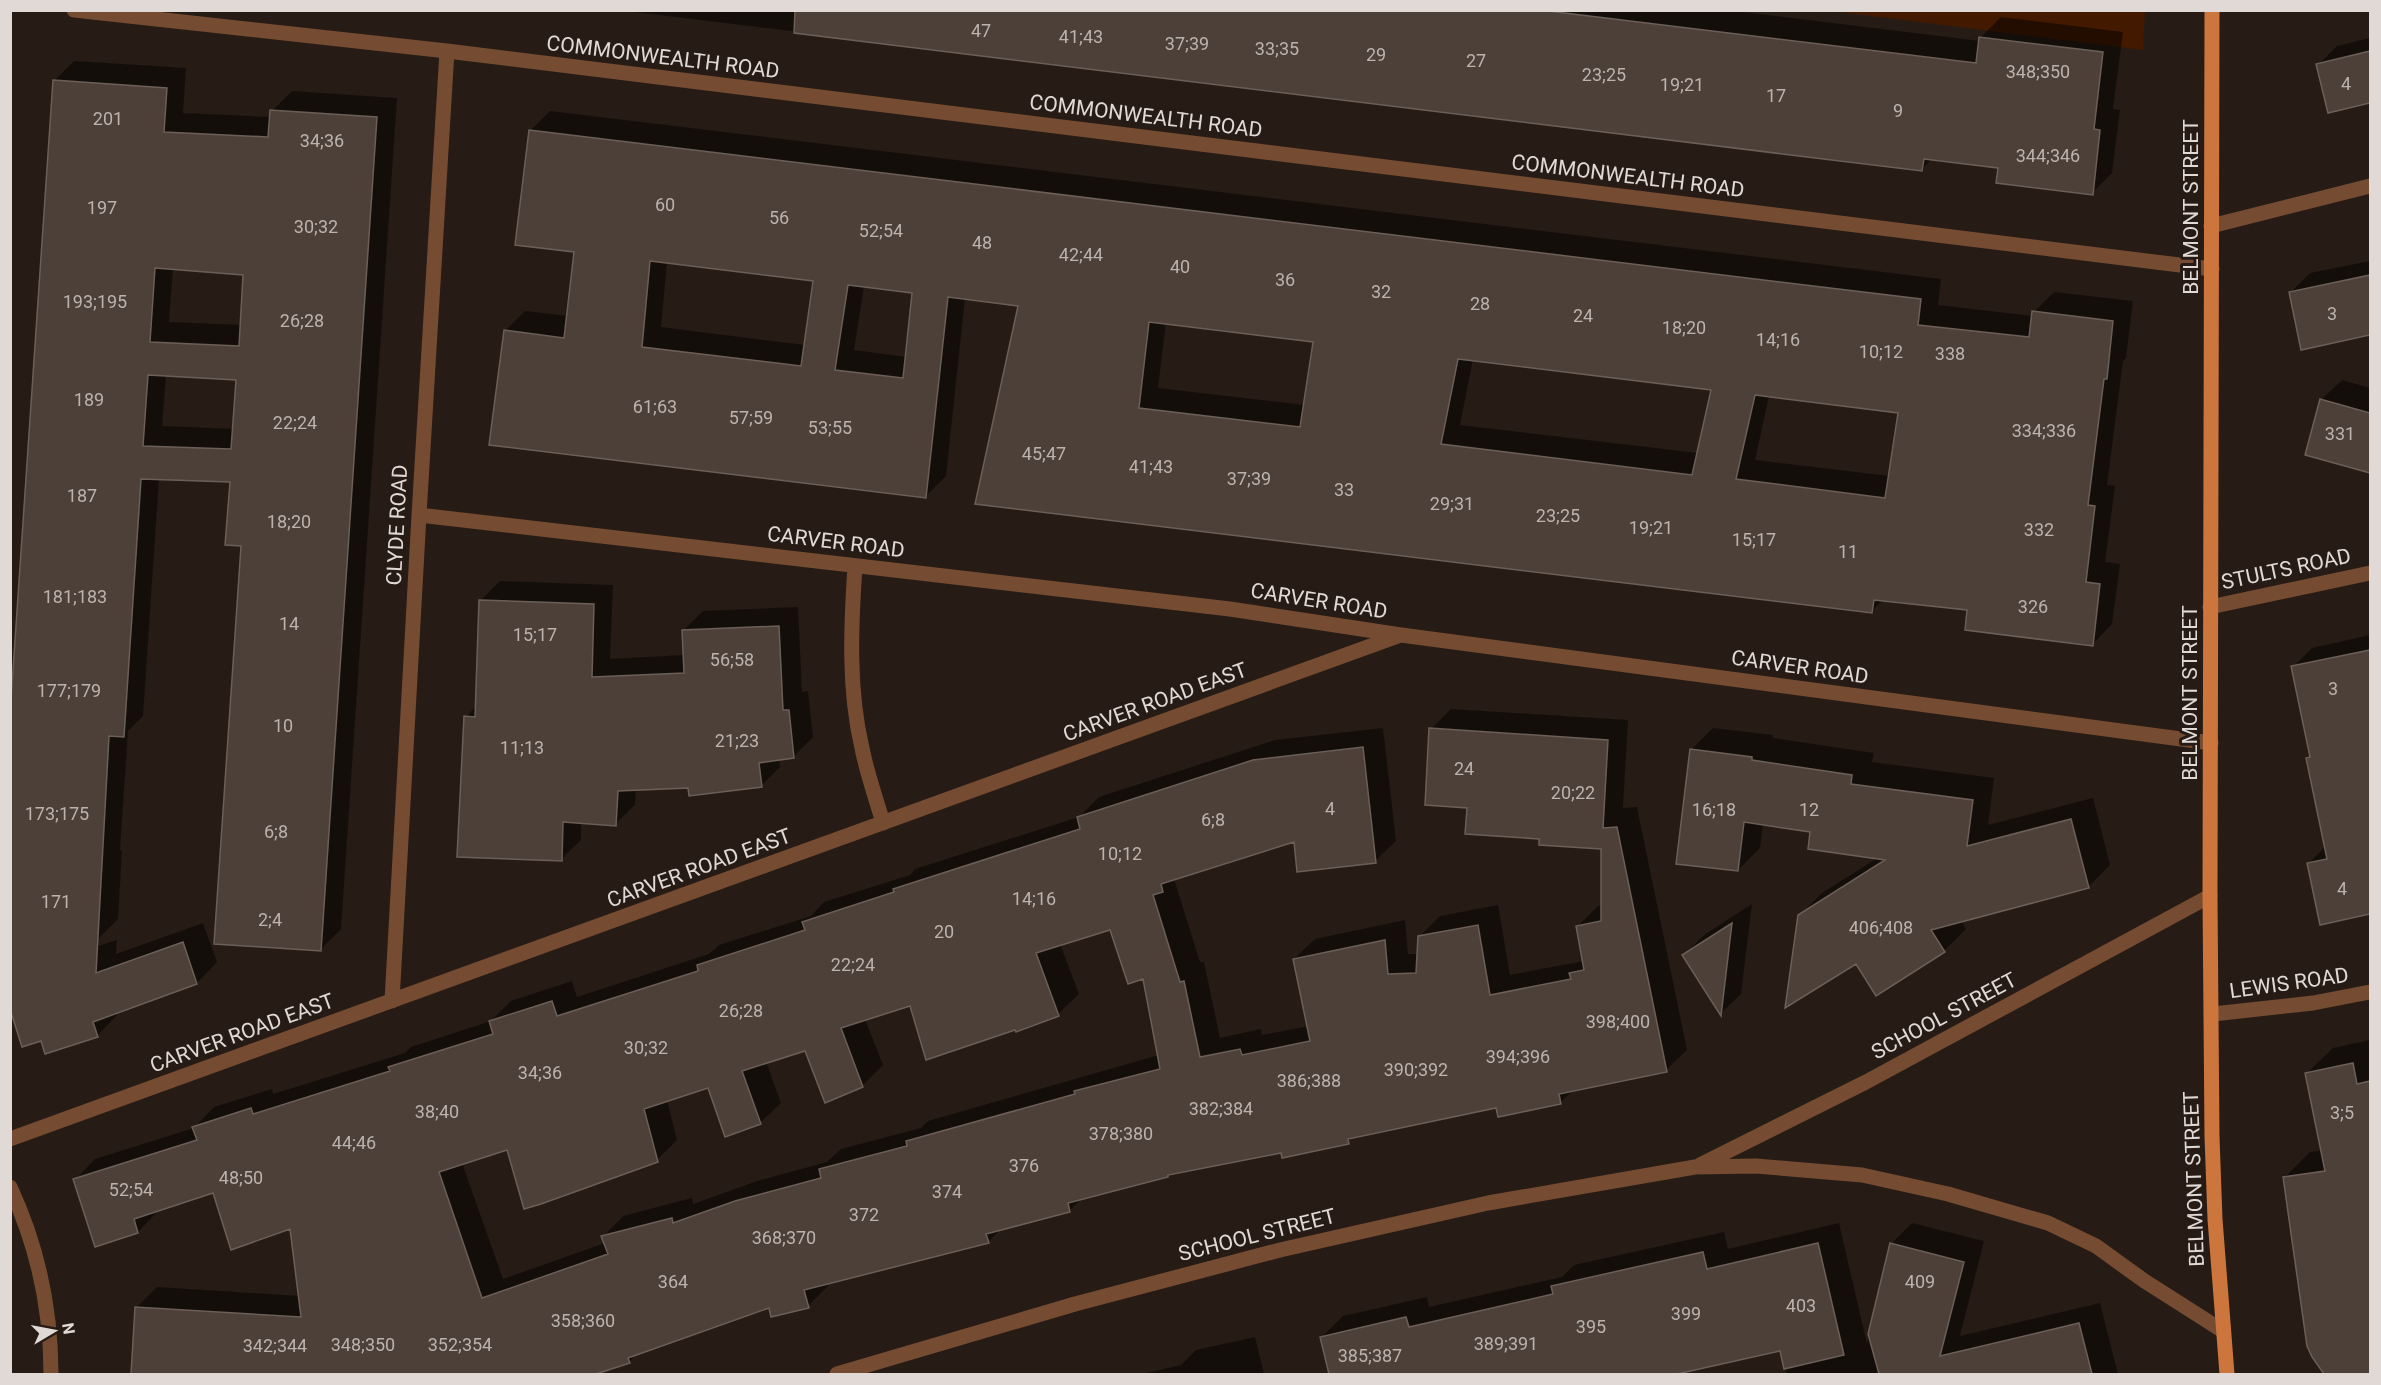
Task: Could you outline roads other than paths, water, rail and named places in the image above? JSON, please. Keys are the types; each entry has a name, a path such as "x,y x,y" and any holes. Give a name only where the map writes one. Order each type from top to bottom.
{"main road":[{"name":"BELMONT STREET","path":"2212,10 2210,896 2213,1158 2227,1374"}],"street":[{"name":"COMMONWEALTH ROAD","path":"74,10 447,51 2212,269"},
{"name":"CLYDE ROAD","path":"392,1001 418,515 447,51"},
{"path":"2211,226 2370,186"},
{"name":"CARVER ROAD","path":"418,515 1230,609 1401,635 2211,743"},
{"path":"855,566 851,631 853,687 861,747 884,823"},
{"name":"STULTS ROAD","path":"2210,607 2370,573"},
{"name":"CARVER ROAD EAST","path":"10,1139 1401,635"},
{"name":"SCHOOL STREET","path":"1695,1167 1866,1082 2210,896"},
{"name":"LEWIS ROAD","path":"2212,1014 2313,1004 2370,992"},
{"name":"SCHOOL STREET","path":"837,1374 1075,1304 1325,1239 1488,1203 1695,1167 1756,1166 1862,1175 1948,1194 2048,1223 2096,1246 2143,1280 2223,1331"},
{"path":"10,1187 33,1244 39,1269 49,1323 51,1374"}]}
